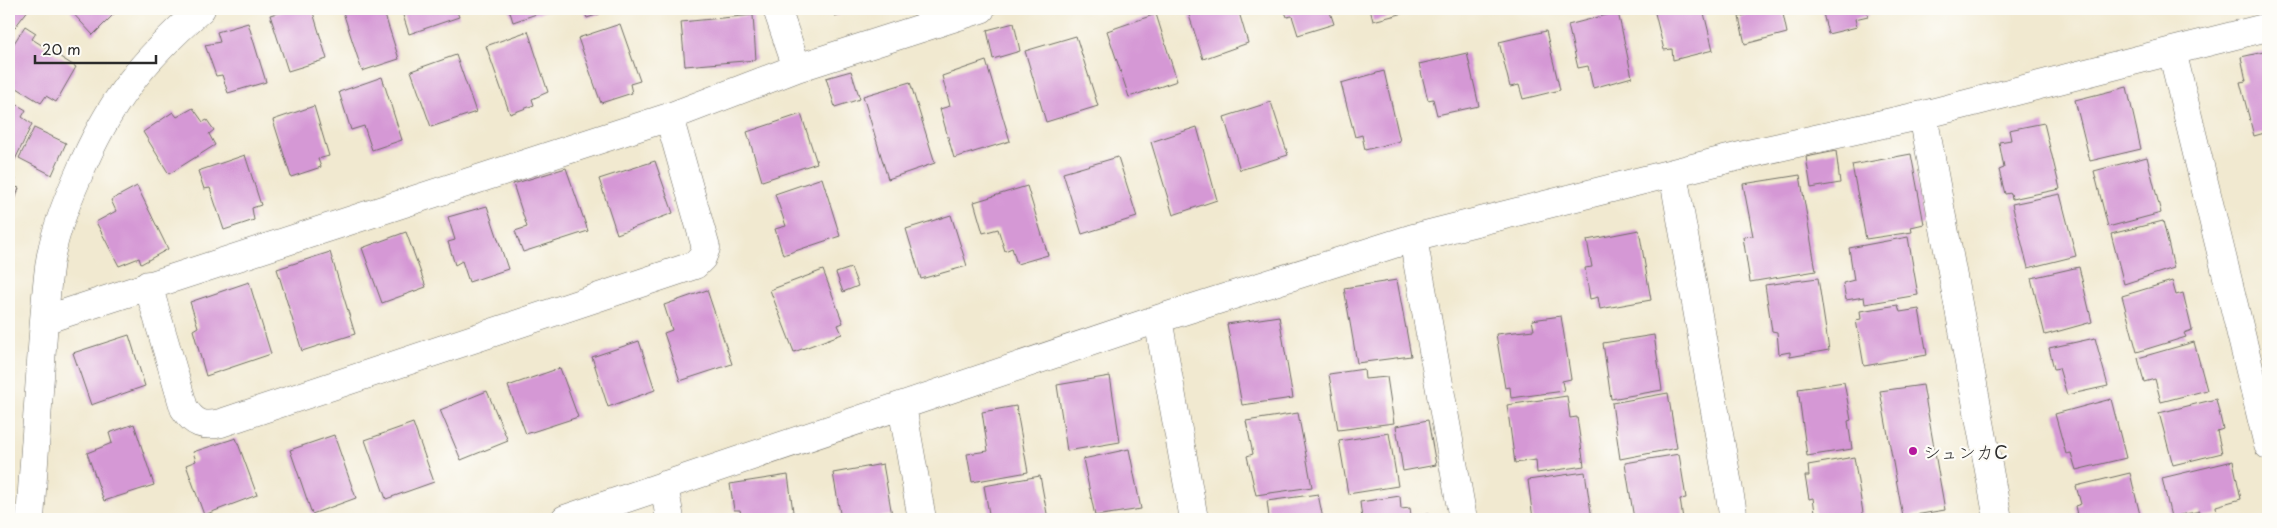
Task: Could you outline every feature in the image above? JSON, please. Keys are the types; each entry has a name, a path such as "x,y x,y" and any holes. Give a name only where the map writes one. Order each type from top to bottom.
{"street":[{"path":"30,519 44,320 51,254 66,202 94,137 110,110 159,47 201,9"},
{"path":"777,9 796,68"},
{"path":"44,320 669,117 796,68 981,9"},
{"path":"565,519 1158,319 1413,238 1923,115 2268,27"},
{"path":"2172,51 2268,445"},
{"path":"1923,115 1998,519"},
{"path":"148,285 184,408 190,418 199,423 208,426 221,423 695,265 702,258 706,248 669,117"},
{"path":"1673,174 1734,519"},
{"path":"1413,238 1463,519"},
{"path":"1158,319 1194,519"},
{"path":"902,406 922,519"},
{"path":"664,485 670,519"}],"building":[{"path":"9,9 29,9 12,31 9,29"},
{"path":"69,9 119,9 93,35"},
{"path":"292,9 312,9 327,59 288,71 270,15"},
{"path":"342,9 383,9 399,59 362,71"},
{"path":"401,9 456,9 459,17 409,34"},
{"path":"509,9 547,9 548,10 513,22"},
{"path":"583,9 614,9 587,18"},
{"path":"832,9 857,9 835,16"},
{"path":"1187,9 1238,9 1248,43 1203,59"},
{"path":"1284,9 1329,9 1334,24 1298,35 1292,16 1287,17"},
{"path":"1370,9 1420,9 1373,21"},
{"path":"1654,9 1703,9 1713,50 1673,60 1672,49 1664,50"},
{"path":"1747,9 1782,9 1787,33 1745,44 1739,17 1748,14"},
{"path":"1822,9 1866,9 1868,16 1855,19 1857,27 1828,34"},
{"path":"1618,12 1632,77 1593,88 1588,66 1578,68 1568,25"},
{"path":"1156,14 1177,81 1129,97 1107,31"},
{"path":"753,15 756,60 685,66 681,22"},
{"path":"248,23 266,82 228,93 222,75 216,76 205,45 220,42 217,32"},
{"path":"1014,23 1020,51 993,59 987,30"},
{"path":"620,24 640,81 630,84 632,93 601,103 578,38"},
{"path":"25,26 36,33 32,39 76,67 56,102 46,96 41,103 9,83 9,51"},
{"path":"528,31 548,92 532,99 534,105 510,114 486,46"},
{"path":"1546,31 1560,90 1523,99 1519,85 1510,87 1499,42"},
{"path":"1076,36 1098,106 1046,122 1025,51"},
{"path":"2268,51 2268,132 2254,136 2240,82 2246,81 2241,57"},
{"path":"1467,53 1479,106 1437,115 1433,99 1428,100 1419,64"},
{"path":"456,55 476,112 431,127 411,71"},
{"path":"986,61 1010,141 954,158 940,109 950,106 942,76"},
{"path":"851,71 860,99 835,107 826,78"},
{"path":"1384,71 1400,141 1365,150 1362,135 1355,137 1341,83"},
{"path":"382,77 402,140 372,150 364,126 351,130 339,92"},
{"path":"910,82 935,163 888,179 863,96"},
{"path":"2127,87 2141,149 2090,161 2075,100"},
{"path":"9,100 26,110 22,117 32,124 13,164 9,163"},
{"path":"1271,102 1288,155 1240,170 1224,117"},
{"path":"314,106 329,156 318,159 321,167 291,177 273,120"},
{"path":"193,108 203,122 207,120 214,130 209,134 215,145 169,174 143,132 173,112 177,117"},
{"path":"801,114 817,163 762,181 747,132"},
{"path":"2044,123 2060,189 2012,199 2011,193 2005,194 1999,170 2004,168 1999,142 2011,140 2009,130"},
{"path":"1197,127 1217,200 1173,215 1151,142"},
{"path":"34,128 66,143 52,175 19,158"},
{"path":"1836,151 1840,183 1811,188 1806,157"},
{"path":"1911,154 1924,224 1911,227 1912,232 1866,239 1852,165"},
{"path":"245,155 261,205 252,208 254,220 224,230 210,188 204,189 198,171"},
{"path":"1118,157 1137,217 1082,234 1063,173"},
{"path":"2147,157 2161,213 2108,227 2094,171"},
{"path":"655,161 673,213 617,234 599,179"},
{"path":"566,168 588,231 523,252 515,231 527,227 513,184"},
{"path":"1800,175 1816,271 1750,282 1743,237 1753,236 1743,184"},
{"path":"9,176 16,179 13,186 19,188 9,219"},
{"path":"822,178 840,236 783,255 775,229 786,226 775,194"},
{"path":"137,186 168,249 141,264 139,258 119,266 96,222 116,211 111,200"},
{"path":"1027,186 1048,255 1017,264 1012,248 1005,251 998,229 983,233 974,202"},
{"path":"2060,194 2076,256 2028,268 2012,204"},
{"path":"487,206 508,269 469,282 462,261 455,265 448,242 455,240 448,217"},
{"path":"951,215 967,266 921,279 906,229"},
{"path":"2163,221 2174,268 2124,284 2111,234"},
{"path":"1639,230 1651,300 1600,309 1598,297 1590,299 1585,268 1592,267 1587,240"},
{"path":"406,232 426,287 382,303 362,248"},
{"path":"1908,237 1918,295 1865,304 1864,297 1846,300 1843,283 1854,280 1849,248"},
{"path":"330,252 355,334 302,351 277,269"},
{"path":"2079,267 2092,322 2045,335 2031,278"},
{"path":"851,268 858,286 843,292 836,273"},
{"path":"823,270 843,323 838,325 842,334 794,352 770,290"},
{"path":"1818,278 1829,350 1790,357 1790,352 1779,354 1777,332 1772,331 1765,285"},
{"path":"1397,280 1411,356 1357,363 1344,288"},
{"path":"2172,281 2176,295 2183,293 2192,330 2184,333 2186,337 2137,352 2122,296"},
{"path":"249,282 271,354 206,376 193,330 198,327 190,302"},
{"path":"707,290 732,364 680,381 664,333 672,330 664,305"},
{"path":"1898,305 1900,312 1919,309 1927,355 1864,366 1856,320 1861,319 1860,311"},
{"path":"1279,316 1293,398 1242,405 1227,324"},
{"path":"1561,316 1571,379 1562,381 1564,391 1511,398 1510,387 1505,388 1496,334 1534,330 1532,320"},
{"path":"129,335 145,386 91,405 73,353"},
{"path":"1654,335 1662,390 1611,399 1603,343"},
{"path":"2095,338 2108,386 2067,395 2059,368 2054,369 2049,348"},
{"path":"639,341 655,390 608,407 592,357"},
{"path":"2194,342 2207,390 2161,402 2155,379 2144,382 2138,358"},
{"path":"560,368 578,417 526,434 508,386"},
{"path":"1364,369 1365,379 1387,377 1394,423 1338,430 1329,374"},
{"path":"1110,376 1120,442 1067,451 1057,385"},
{"path":"1844,382 1851,420 1848,421 1852,449 1807,456 1798,389"},
{"name":"シュンカC","path":"1923,385 1945,510 1903,517 1880,391"},
{"path":"487,391 508,441 461,460 440,410"},
{"path":"1668,393 1677,448 1620,459 1612,403"},
{"path":"1567,396 1570,418 1577,417 1584,466 1537,473 1536,460 1515,463 1507,405"},
{"path":"2111,399 2126,458 2076,470 2071,453 2066,454 2055,414"},
{"path":"2216,399 2223,429 2217,431 2222,453 2173,465 2159,413"},
{"path":"1016,406 1028,472 972,482 967,454 988,451 982,412"},
{"path":"1298,413 1312,487 1256,495 1247,456 1253,454 1246,421"},
{"path":"1428,420 1436,465 1403,471 1396,426"},
{"path":"413,423 434,482 386,499 365,440"},
{"path":"134,424 154,485 104,501 87,453 112,443 109,433"},
{"path":"1389,433 1398,486 1348,494 1339,441"},
{"path":"334,435 356,498 312,514 290,450"},
{"path":"236,438 257,495 204,515 186,465 196,461 193,452"},
{"path":"1129,449 1141,509 1095,516 1083,459"},
{"path":"1679,454 1686,498 1680,499 1683,519 1634,519 1625,463"},
{"path":"1854,457 1864,519 1816,519 1813,498 1809,499 1805,476 1809,476 1808,465"},
{"path":"2233,461 2241,499 2216,506 2217,514 2200,519 2200,511 2171,517 2162,478"},
{"path":"883,464 892,515 870,519 841,519 833,473"},
{"path":"1585,472 1592,519 1533,519 1528,480"},
{"path":"2130,473 2141,519 2078,519 2075,506 2081,504 2076,486"},
{"path":"788,475 794,519 742,519 740,510 734,510 730,484"},
{"path":"1040,476 1048,519 990,519 984,486"},
{"path":"1318,494 1323,519 1263,519 1269,517 1267,501"},
{"path":"1400,496 1401,509 1410,508 1411,516 1429,514 1430,519 1362,519 1360,502"}],"place":[{"name":"シュンカC","path":"1913,451"}]}
